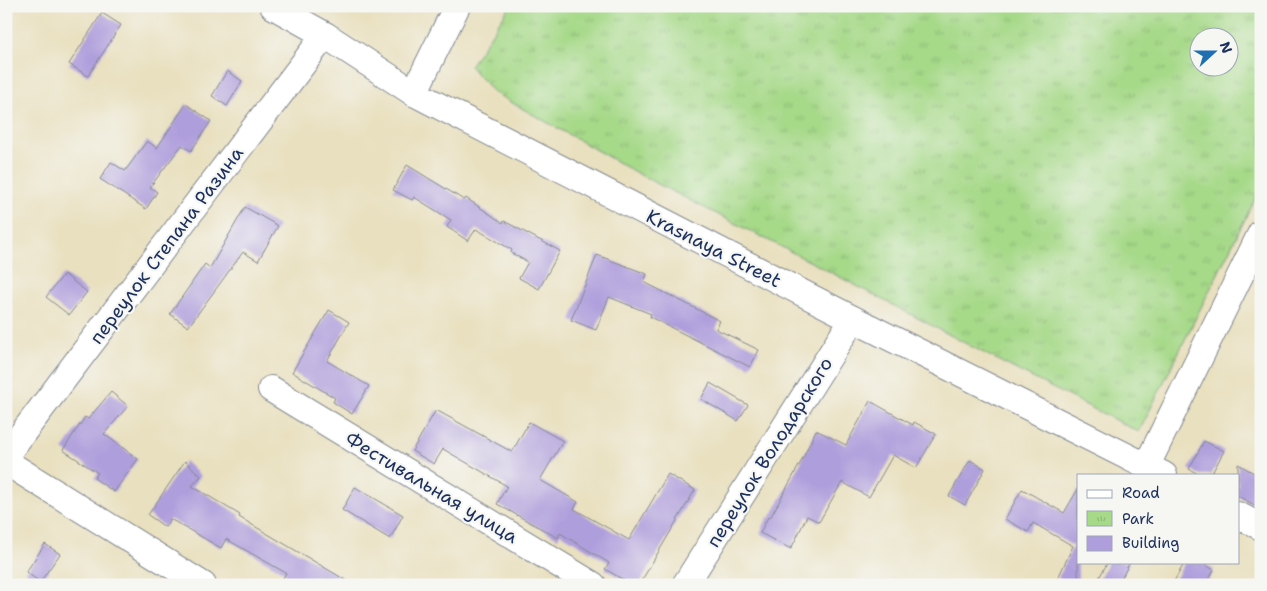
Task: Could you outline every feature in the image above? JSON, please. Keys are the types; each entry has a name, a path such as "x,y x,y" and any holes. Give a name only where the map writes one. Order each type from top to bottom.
{"street":[{"name":"Krasnaya Street","path":"273,6 325,35 414,93 853,319 1155,470"},
{"path":"414,93 457,6"},
{"name":"переулок Степана Разина","path":"6,455 325,35"},
{"path":"1155,470 1261,233"},
{"name":"переулок Володарского","path":"685,585 853,319"},
{"name":"Фестивальная улица","path":"271,390 593,585"},
{"path":"6,462 204,585"},
{"path":"1240,516 1261,527"}],"green space":[{"path":"510,6 1261,6 1261,187 1139,432 644,177 493,92 470,66"}],"building":[{"path":"102,13 121,25 88,76 69,64"},
{"path":"227,71 242,81 227,106 212,96"},
{"path":"186,104 211,121 191,151 182,145 150,187 157,192 146,209 100,179 111,162 125,171 147,141 157,148"},
{"path":"407,165 464,200 466,198 503,223 504,221 560,251 539,289 519,278 528,262 511,253 512,250 476,229 468,241 447,227 451,220 414,197 412,200 393,190"},
{"path":"245,207 278,226 258,261 243,252 188,327 170,314 205,264 210,268"},
{"path":"597,255 647,274 644,282 720,321 716,329 759,350 750,367 650,317 651,314 609,297 596,330 571,320"},
{"path":"64,274 87,292 69,315 46,297"},
{"path":"329,310 349,322 327,361 369,386 352,414 333,402 335,398 292,372"},
{"path":"710,383 748,405 738,421 701,399"},
{"path":"111,392 128,406 104,434 138,459 114,492 94,478 98,473 63,450 85,417 88,419"},
{"path":"870,401 913,425 914,422 936,434 916,468 893,455 869,497 842,482 819,522 807,516 791,549 760,533 801,462 816,430 846,445"},
{"path":"436,410 512,452 529,422 563,441 540,480 578,502 574,509 629,540 668,474 695,490 639,585 632,585 605,569 609,563 560,533 558,538 497,504 507,486 443,449 434,464 412,451"},
{"path":"1204,441 1224,451 1212,474 1198,474 1189,469"},
{"path":"970,460 985,469 965,505 949,496"},
{"path":"185,461 201,476 192,486 240,515 239,517 354,585 279,585 286,573 226,539 221,548 170,519 165,527 148,515"},
{"path":"1238,464 1261,477 1261,496 1256,506 1240,497 1240,474 1238,474"},
{"path":"355,487 403,515 390,539 342,510"},
{"path":"1022,489 1064,513 1077,491 1078,585 1071,585 1058,578 1073,546 1033,523 1028,532 1005,519"},
{"path":"45,544 60,554 40,582 26,572"},
{"path":"1107,564 1129,564 1118,585 1095,585"},
{"path":"1184,564 1204,564 1214,570 1206,585 1172,585"}]}
